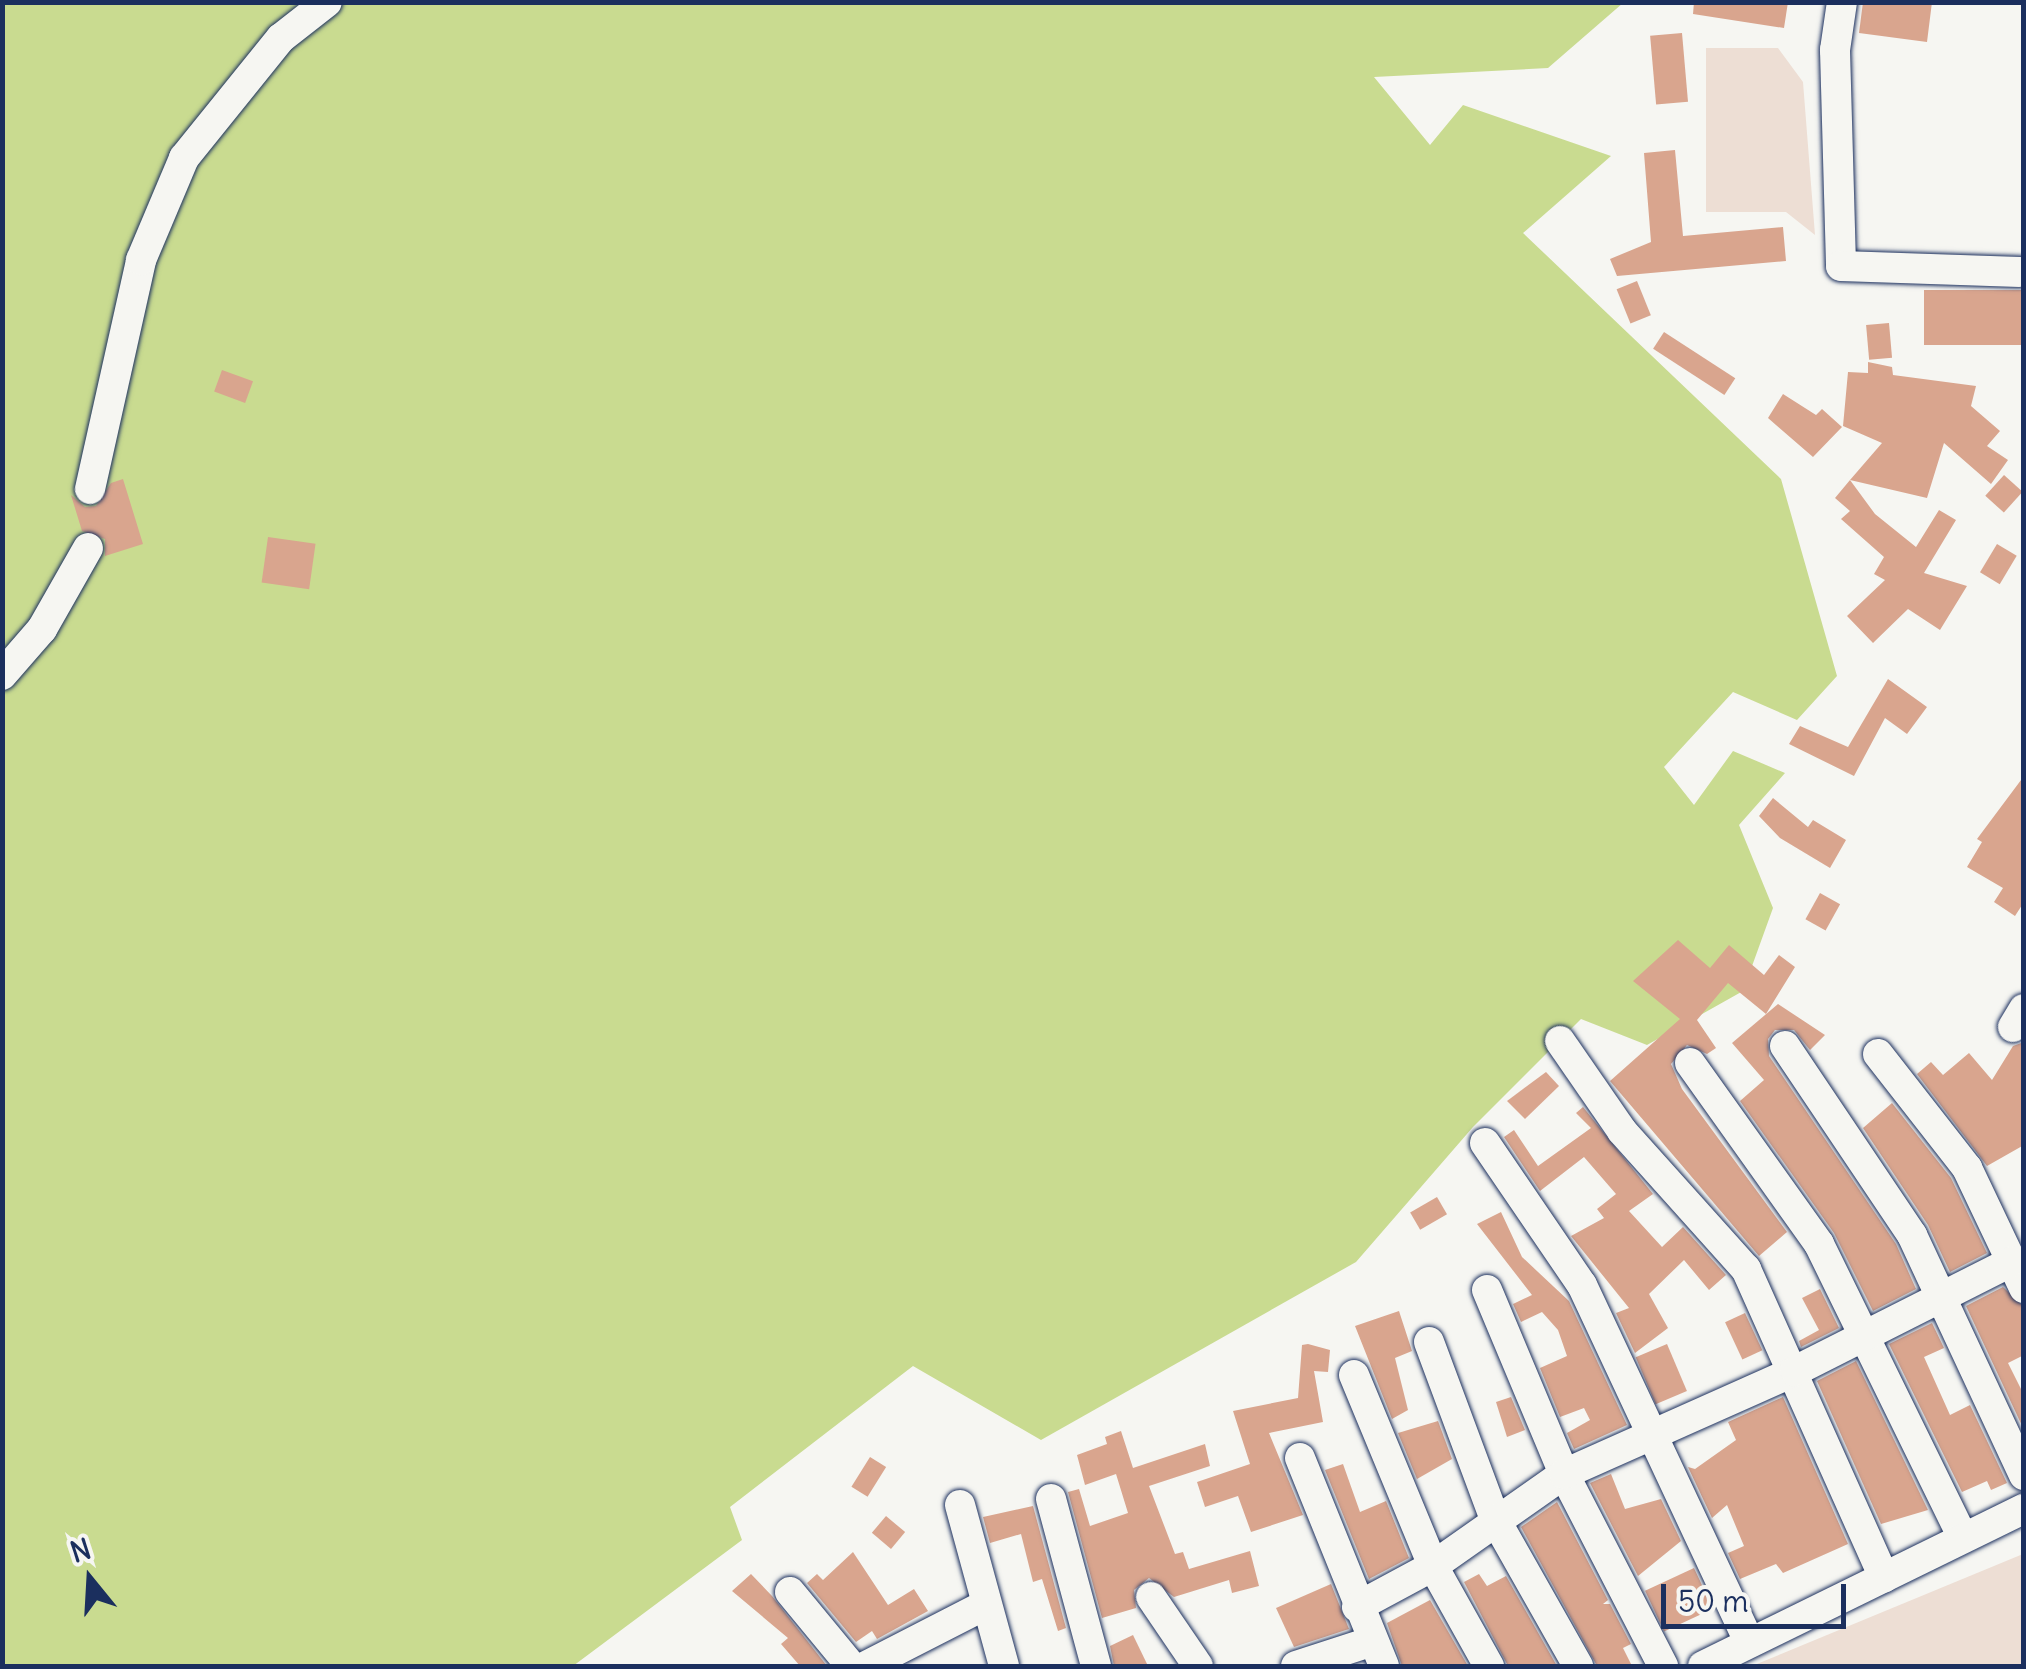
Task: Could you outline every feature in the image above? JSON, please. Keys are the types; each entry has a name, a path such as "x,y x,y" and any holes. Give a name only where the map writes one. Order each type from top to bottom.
{"street":[{"path":"90,489 141,260 184,158 281,38 327,2"},
{"path":"1842,2 1835,50 1841,266 2020,272"},
{"path":"2,675 42,629 88,548"},
{"path":"1560,1040 1622,1131 1746,1269 1884,1577"},
{"path":"1785,1046 1912,1235 2024,1475"},
{"path":"1357,1607 1433,1566 1494,1519 1564,1474 1650,1439 1939,1297 2018,1275 1967,1168 1878,1054"},
{"path":"1690,1063 1819,1244 1868,1333 1963,1538"},
{"path":"1485,1143 1582,1286 1650,1439 1749,1642"},
{"path":"1487,1290 1564,1474 1662,1666"},
{"path":"1429,1342 1494,1519 1578,1666"},
{"path":"1354,1375 1433,1566 1489,1666"},
{"path":"1296,1666 1379,1654 1300,1458"},
{"path":"1050,1499 1096,1666"},
{"path":"960,1505 1004,1666"},
{"path":"1703,1666 2024,1508"},
{"path":"790,1592 851,1666"},
{"path":"1152,1597 1198,1666"},
{"path":"866,1666 985,1605"}],"shaded area":[{"path":"1706,48 1778,48 1803,82 1815,235 1786,212 1706,212"},
{"path":"2023,1554 2023,1666 1752,1666"}],"green space":[{"path":"3,3 1623,3 1548,68 1374,77 1430,145 1463,105 1611,156 1523,233 1781,479 1837,676 1797,720 1733,692 1664,767 1694,805 1733,751 1785,773 1739,825 1773,908 1743,991 1647,1045 1581,1019 1473,1127 1356,1262 1041,1440 913,1366 730,1507 742,1540 573,1666 3,1666"}],"building":[{"path":"1694,2 1788,2 1784,28 1693,14"},
{"path":"1863,2 1932,2 1927,42 1859,33"},
{"path":"1682,33 1688,102 1656,105 1650,36"},
{"path":"1675,150 1683,236 1783,227 1786,261 1617,276 1610,259 1651,242 1644,153"},
{"path":"1637,281 1651,315 1630,324 1617,289"},
{"path":"1924,290 2024,290 2024,345 1924,345"},
{"path":"1889,323 1892,358 1869,360 1866,325"},
{"path":"1664,332 1735,378 1724,395 1653,349"},
{"path":"1868,362 1892,367 1893,375 1976,386 1971,406 2000,431 1987,446 2008,460 1991,484 1944,443 1927,498 1850,480 1882,443 1843,426 1848,372 1868,373"},
{"path":"222,370 253,381 245,403 214,392"},
{"path":"1783,394 1816,415 1822,409 1842,427 1813,457 1768,418"},
{"path":"2004,475 2023,492 2004,513 1985,496"},
{"path":"123,479 143,544 105,556 105,539 82,531 71,495 85,507 96,506 111,483"},
{"path":"1850,480 1875,514 1916,547 1939,510 1956,520 1924,573 1967,586 1940,630 1908,609 1873,643 1847,616 1885,580 1874,574 1884,557 1841,519 1850,511 1835,498"},
{"path":"268,537 316,544 309,589 262,583"},
{"path":"1997,544 2017,556 2000,584 1980,572"},
{"path":"1888,679 1927,707 1907,734 1885,718 1854,776 1789,744 1800,726 1848,747"},
{"path":"2024,776 2024,902 2015,916 1994,902 2003,888 1967,867 1982,842 1977,839"},
{"path":"1773,798 1808,827 1813,820 1846,840 1830,868 1780,838 1759,816"},
{"path":"1820,893 1840,904 1826,930 1805,919"},
{"path":"1678,940 1710,968 1729,945 1764,975 1779,955 1795,967 1766,1014 1728,983 1697,1020 1716,1048 1707,1054 1687,1045 1671,1064 1682,1089 1787,1232 1759,1256 1610,1081 1680,1019 1633,981"},
{"path":"1778,1004 1825,1035 1810,1050 1794,1030 1775,1030 1768,1039 1769,1056 1896,1244 1916,1289 1873,1311 1834,1233 1740,1101 1764,1080 1732,1043"},
{"path":"2024,1042 2024,1145 1987,1166 1917,1074 1931,1062 1943,1075 1969,1053 1992,1080 2013,1046"},
{"path":"1546,1072 1559,1086 1525,1119 1507,1101"},
{"path":"1892,1103 1951,1178 1987,1253 1950,1272 1928,1225 1863,1128"},
{"path":"1583,1107 1653,1194 1629,1211 1662,1247 1683,1227 1726,1275 1709,1290 1684,1260 1649,1294 1668,1328 1635,1353 1616,1313 1629,1308 1571,1236 1604,1218 1597,1209 1616,1194 1584,1157 1540,1191 1504,1137 1514,1130 1538,1166 1591,1128 1576,1113"},
{"path":"1437,1197 1447,1214 1420,1230 1410,1212"},
{"path":"1501,1212 1522,1257 1569,1301 1627,1425 1574,1449 1567,1433 1590,1420 1584,1408 1560,1417 1540,1368 1567,1356 1558,1330 1542,1312 1521,1322 1513,1304 1532,1295 1477,1224"},
{"path":"2003,1287 2024,1307 2024,1355 2008,1363 2024,1395 2024,1430 1966,1306"},
{"path":"1820,1289 1839,1328 1801,1347 1799,1341 1819,1330 1802,1298"},
{"path":"1399,1311 1412,1351 1395,1358 1408,1410 1392,1419 1355,1326"},
{"path":"1745,1313 1762,1350 1742,1359 1725,1322"},
{"path":"1932,1323 1944,1348 1924,1357 1950,1415 1970,1405 2007,1483 1991,1490 1987,1481 1962,1492 1889,1344"},
{"path":"1667,1344 1687,1391 1656,1404 1636,1357"},
{"path":"1302,1345 1330,1350 1328,1372 1314,1371 1323,1422 1269,1433 1303,1515 1251,1532 1238,1496 1205,1507 1197,1482 1250,1464 1233,1411 1298,1398"},
{"path":"1856,1361 1928,1510 1881,1524 1817,1381"},
{"path":"1511,1397 1525,1430 1507,1437 1496,1402"},
{"path":"1783,1397 1848,1544 1783,1573 1776,1564 1740,1579 1728,1553 1744,1546 1727,1505 1712,1518 1688,1467 1695,1469 1736,1440 1728,1422"},
{"path":"1438,1421 1452,1459 1417,1479 1398,1433"},
{"path":"1121,1431 1133,1468 1205,1444 1210,1466 1149,1486 1175,1554 1183,1552 1189,1569 1250,1551 1259,1586 1232,1593 1229,1580 1174,1597 1149,1578 1134,1590 1136,1608 1102,1618 1068,1492 1079,1489 1090,1526 1128,1513 1116,1474 1085,1485 1077,1455 1107,1444 1105,1437"},
{"path":"870,1457 886,1467 868,1497 851,1487"},
{"path":"1343,1464 1360,1512 1386,1501 1409,1558 1369,1579 1325,1470"},
{"path":"1611,1474 1625,1509 1661,1499 1681,1541 1638,1576 1590,1483"},
{"path":"1557,1502 1608,1600 1603,1604 1610,1604 1631,1644 1623,1648 1632,1666 1597,1666 1521,1527"},
{"path":"1033,1506 1066,1628 1058,1631 1042,1579 1033,1582 1021,1534 990,1543 983,1517"},
{"path":"886,1516 905,1532 891,1549 872,1533"},
{"path":"853,1552 888,1605 914,1589 928,1611 877,1639 872,1631 856,1642 807,1583 817,1574 823,1580"},
{"path":"1694,1568 1713,1609 1664,1632 1645,1591"},
{"path":"751,1574 827,1666 800,1666 781,1644 788,1638 732,1591"},
{"path":"1479,1574 1487,1586 1506,1576 1557,1666 1508,1666 1464,1582"},
{"path":"1331,1584 1349,1629 1294,1647 1276,1608"},
{"path":"1430,1600 1468,1666 1402,1666 1387,1623"},
{"path":"1133,1635 1148,1666 1114,1666 1110,1646"}]}
